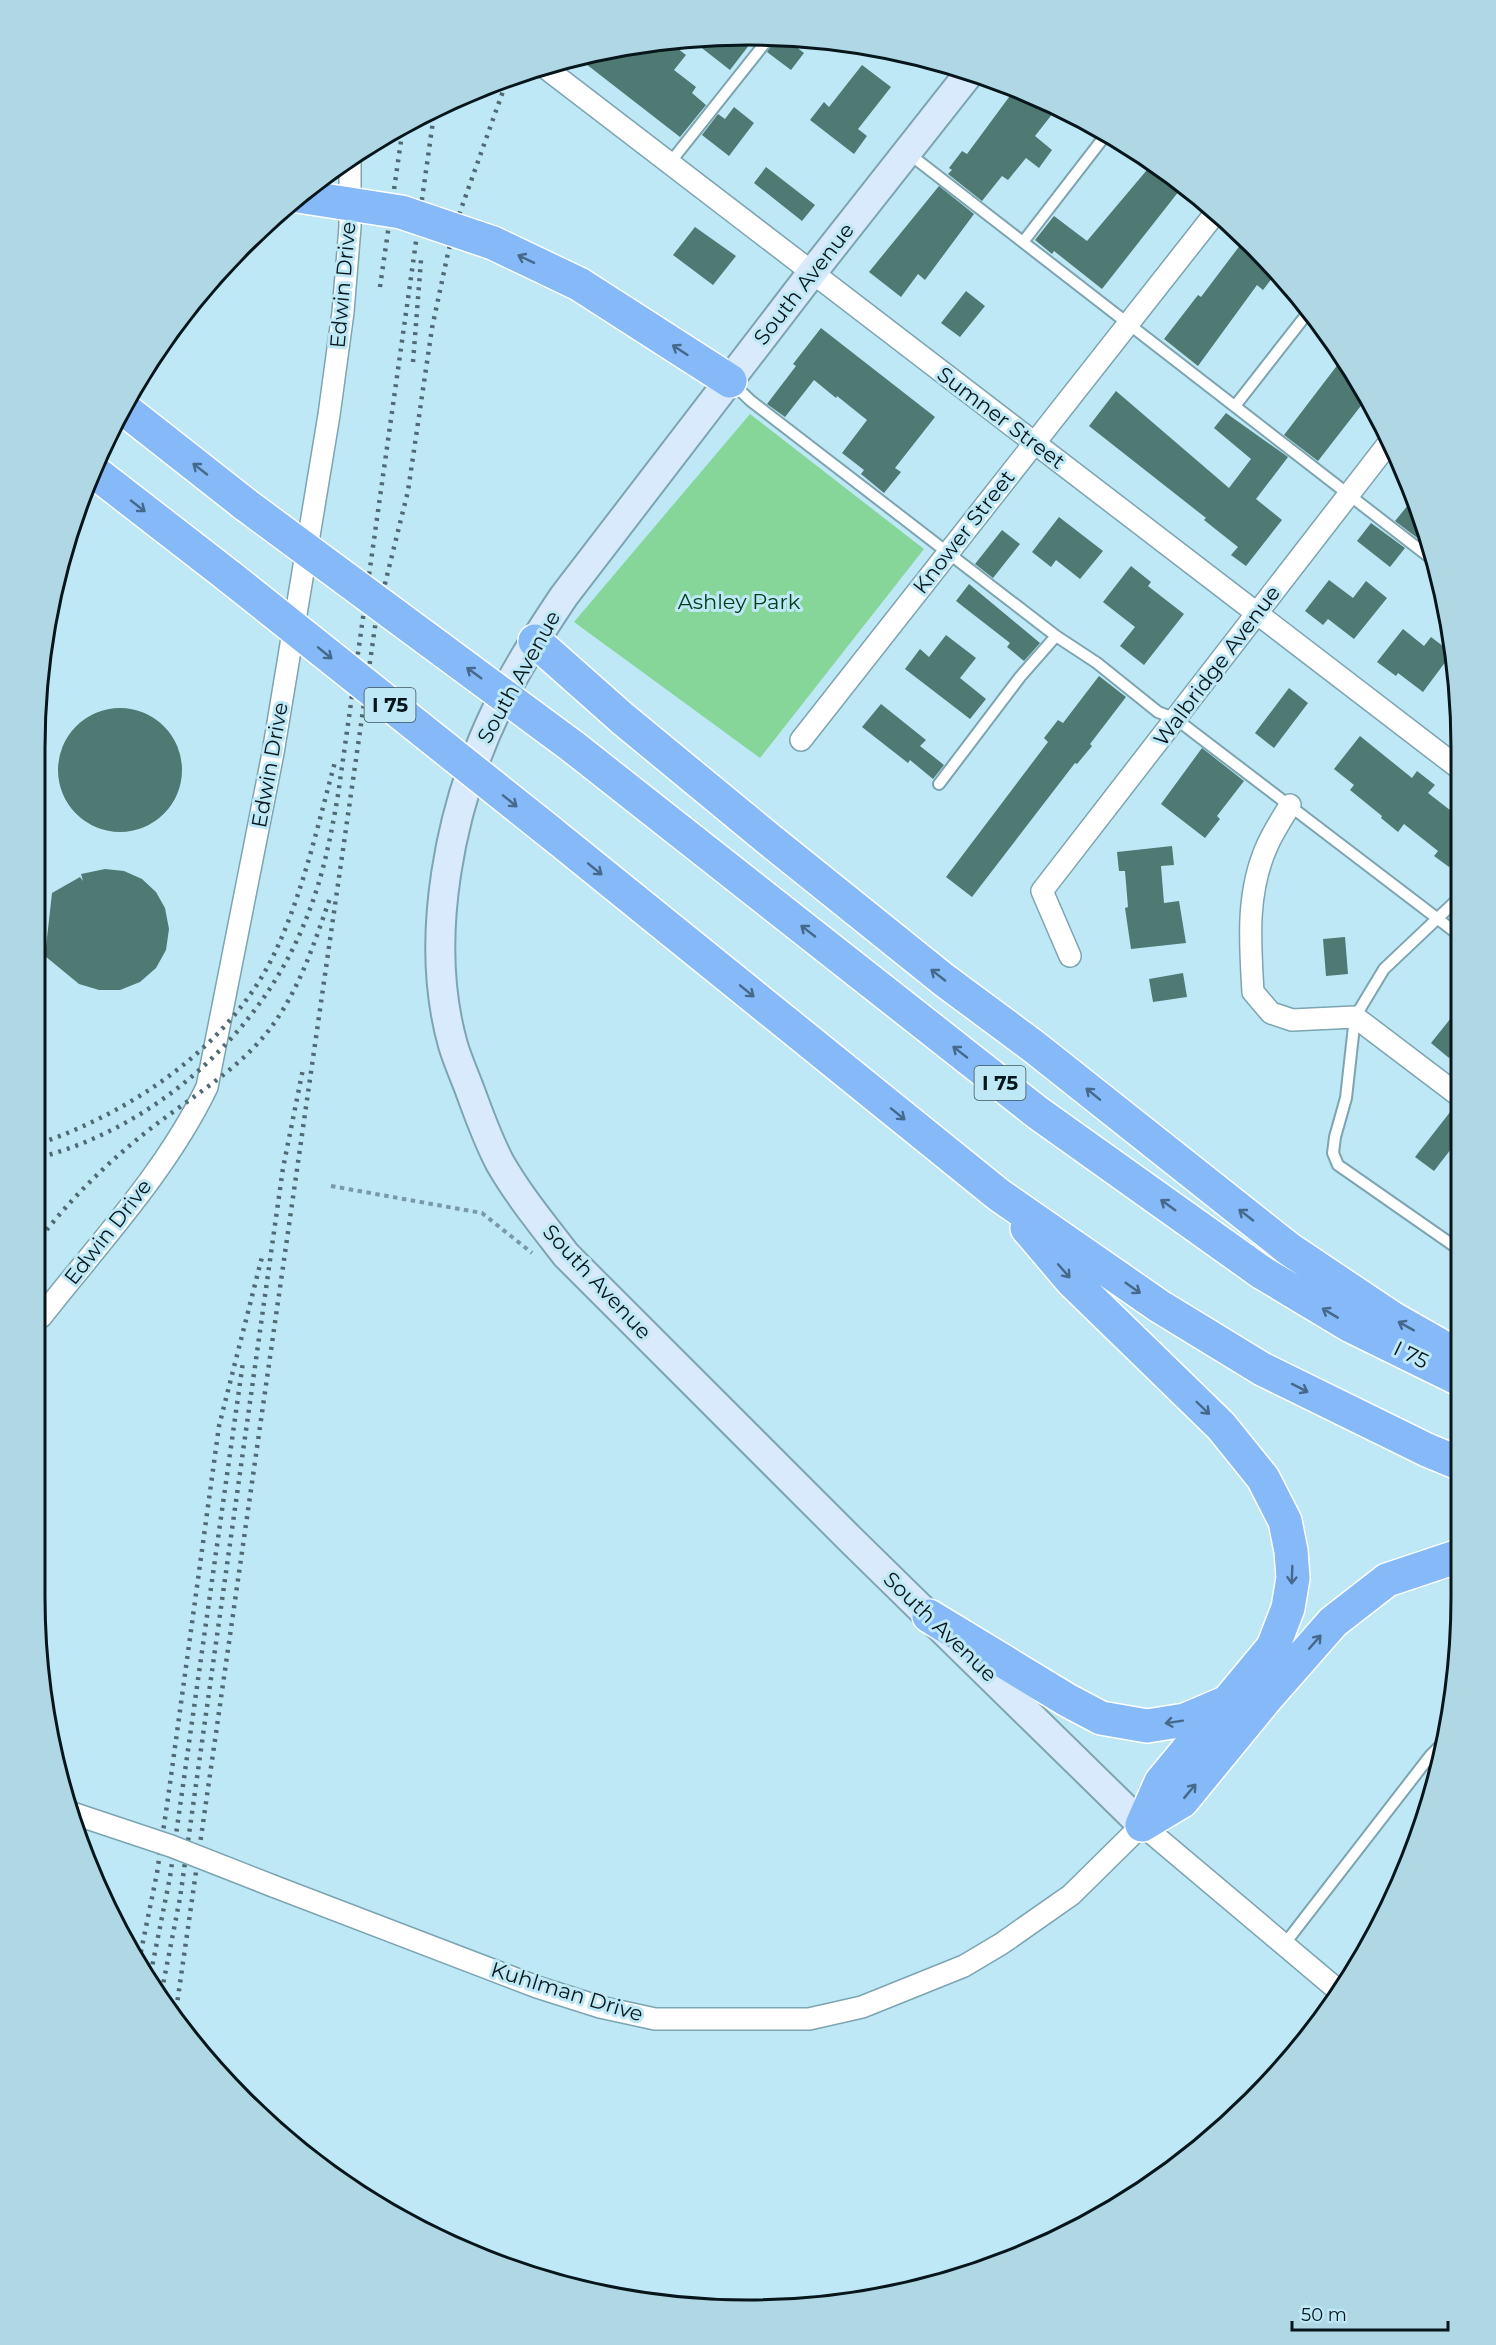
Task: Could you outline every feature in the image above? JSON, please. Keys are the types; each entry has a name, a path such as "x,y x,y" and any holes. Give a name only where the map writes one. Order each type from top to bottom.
{"highway":[{"path":"310,198 401,212 493,243 579,284 730,381"},
{"name":"I 75","path":"130,413 246,505 572,746 1038,1113 1261,1272 1351,1326 1451,1375"},
{"name":"I 75","path":"100,477 550,832 999,1195 1159,1306 1262,1369 1451,1460"},
{"path":"535,641 623,719 789,856 1289,1249 1392,1318 1451,1352"},
{"path":"999,1195 1072,1281 1221,1426 1263,1478 1285,1521 1293,1578 1288,1608 1273,1647 1161,1782 1142,1825"},
{"path":"1142,1825 1182,1801 1268,1696 1333,1622 1387,1580 1451,1559"},
{"path":"929,1616 1067,1700 1101,1718 1147,1726 1185,1720 1229,1701"}],"street":[{"name":"Sumner Street","path":"552,73 1451,763"},
{"name":"South Avenue","path":"965,79 811,274 564,596 497,708 473,765 458,815 446,872 441,951 444,999 453,1044 500,1162 528,1207 566,1255 1142,1825 1282,1946 1334,1987"},
{"name":"Edwin Drive","path":"45,1312 164,1161 192,1118 207,1087 273,753 329,415 343,312 350,227 350,168"},
{"name":"Knower Street","path":"801,740 1211,218"},
{"name":"Walbridge Avenue","path":"1070,956 1042,891 1384,449"},
{"path":"1290,806 1267,846 1250,906 1253,992 1271,1012 1292,1020 1355,1017 1451,1090"},
{"name":"Kuhlman Drive","path":"80,1816 171,1846 537,1987 600,2007 655,2019 809,2019 862,2007 964,1966 1001,1944 1071,1895 1142,1825"}],"lane":[{"path":"669,164 763,46"},
{"path":"1023,242 1102,140"},
{"path":"907,152 1423,552"},
{"path":"1235,406 1304,318"},
{"path":"730,381 751,401 1056,636 1097,663 1158,712 1176,719 1451,929"},
{"path":"939,784 1020,677 1056,636"},
{"path":"1451,905 1384,969 1355,1017 1346,1098 1333,1153 1338,1165 1451,1244"},
{"path":"1282,1946 1433,1753"}],"path":[{"path":"331,1186 482,1213 538,1258"}],"green space":[{"name":"Ashley Park","path":"750,414 924,549 760,758 574,622"}],"building":[{"path":"749,45 730,70 701,47"},
{"path":"771,46 797,47 804,53 791,70 767,52"},
{"path":"678,49 686,55 674,70 696,87 692,93 706,105 680,137 587,64"},
{"path":"862,65 891,87 858,129 867,136 854,154 810,120 824,102 829,107"},
{"path":"1010,96 1052,114 1035,136 1052,150 1039,168 1026,158 1008,180 1002,176 982,201 948,174 952,170 949,168 962,151 967,154"},
{"path":"734,107 754,123 729,156 702,135 718,114 725,119"},
{"path":"766,167 815,205 802,221 754,183"},
{"path":"1148,169 1178,192 1102,289 1054,251 1052,254 1035,240 1054,216 1087,241"},
{"path":"939,186 974,214 925,280 918,274 901,297 869,272"},
{"path":"695,227 736,256 713,285 673,255"},
{"path":"1240,246 1272,279 1263,290 1257,285 1198,366 1164,339 1198,295 1201,297"},
{"path":"966,291 985,306 960,337 941,323"},
{"path":"821,328 935,417 895,468 901,472 884,493 861,474 864,470 842,453 867,420 837,396 836,398 814,380 785,417 767,404 796,366 793,364"},
{"path":"1338,365 1361,405 1318,461 1284,435"},
{"path":"1116,391 1229,488 1251,459 1214,428 1226,413 1288,457 1256,499 1282,520 1246,566 1231,555 1238,547 1204,520 1206,518 1089,426"},
{"path":"1408,506 1419,539 1395,521"},
{"path":"1059,517 1103,551 1080,579 1056,560 1051,567 1032,552"},
{"path":"1371,523 1405,548 1390,567 1357,541"},
{"path":"1002,530 1020,544 993,578 975,564"},
{"path":"1131,566 1151,582 1148,586 1184,614 1144,665 1120,646 1135,627 1103,602"},
{"path":"1329,580 1353,598 1366,581 1387,598 1354,639 1328,619 1323,625 1305,611"},
{"path":"969,584 1040,643 1024,661 1007,647 1010,643 956,601"},
{"path":"1403,629 1424,646 1431,637 1443,646 1445,662 1423,692 1398,673 1396,676 1377,662"},
{"path":"946,635 976,658 960,678 986,699 970,719 905,669 920,649 929,657"},
{"path":"1099,676 1126,697 1090,744 1092,746 1077,764 1075,763 972,897 946,877 1048,742 1044,738 1058,720 1063,723"},
{"path":"1289,688 1308,703 1274,748 1255,733"},
{"path":"881,704 926,740 920,746 944,765 933,779 910,760 908,763 862,727"},
{"path":"120,708 144,713 155,718 164,726 172,735 177,746 182,770 177,794 172,805 164,814 155,822 144,827 120,832 96,827 85,822 76,814 68,805 63,794 58,770 63,746 68,735 76,726 85,718 96,713"},
{"path":"1360,736 1412,778 1417,771 1435,785 1428,793 1451,811 1451,864 1449,867 1434,856 1438,851 1404,824 1398,832 1381,818 1382,816 1350,790 1354,785 1334,769"},
{"path":"1202,748 1244,781 1217,816 1220,819 1205,838 1161,804"},
{"path":"1172,846 1174,865 1161,866 1164,903 1179,901 1186,943 1131,949 1125,908 1128,907 1125,871 1119,871 1117,852"},
{"path":"105,869 124,871 142,879 156,892 165,908 169,929 166,950 156,968 140,982 120,990 99,990 79,984 45,956 52,893 80,877 83,881 81,874"},
{"path":"1345,937 1348,974 1326,976 1323,939"},
{"path":"1183,973 1187,997 1153,1002 1149,979"},
{"path":"1451,1018 1451,1055 1449,1058 1431,1043"},
{"path":"1451,1111 1451,1149 1434,1171 1415,1157"}],"railway":[{"path":"177,2007 376,620 408,491 432,328 448,253 455,226 504,89"},
{"path":"45,1156 85,1142 126,1122 166,1097 203,1067 236,1033 265,996 289,956 308,914 326,856 338,795 433,119"},
{"path":"380,287 402,136"},
{"path":"413,362 421,260"},
{"path":"45,1141 112,1112 146,1092 208,1043 235,1014 258,982 287,926 310,856 335,762"},
{"path":"45,1232 80,1192 123,1151 230,1070 269,1030 297,983 312,950 330,898"},
{"path":"163,1987 180,1898 283,1168 303,1069"},
{"path":"141,1951 157,1873 219,1426 263,1253"},
{"path":"152,1969 170,1877 243,1362"}]}
